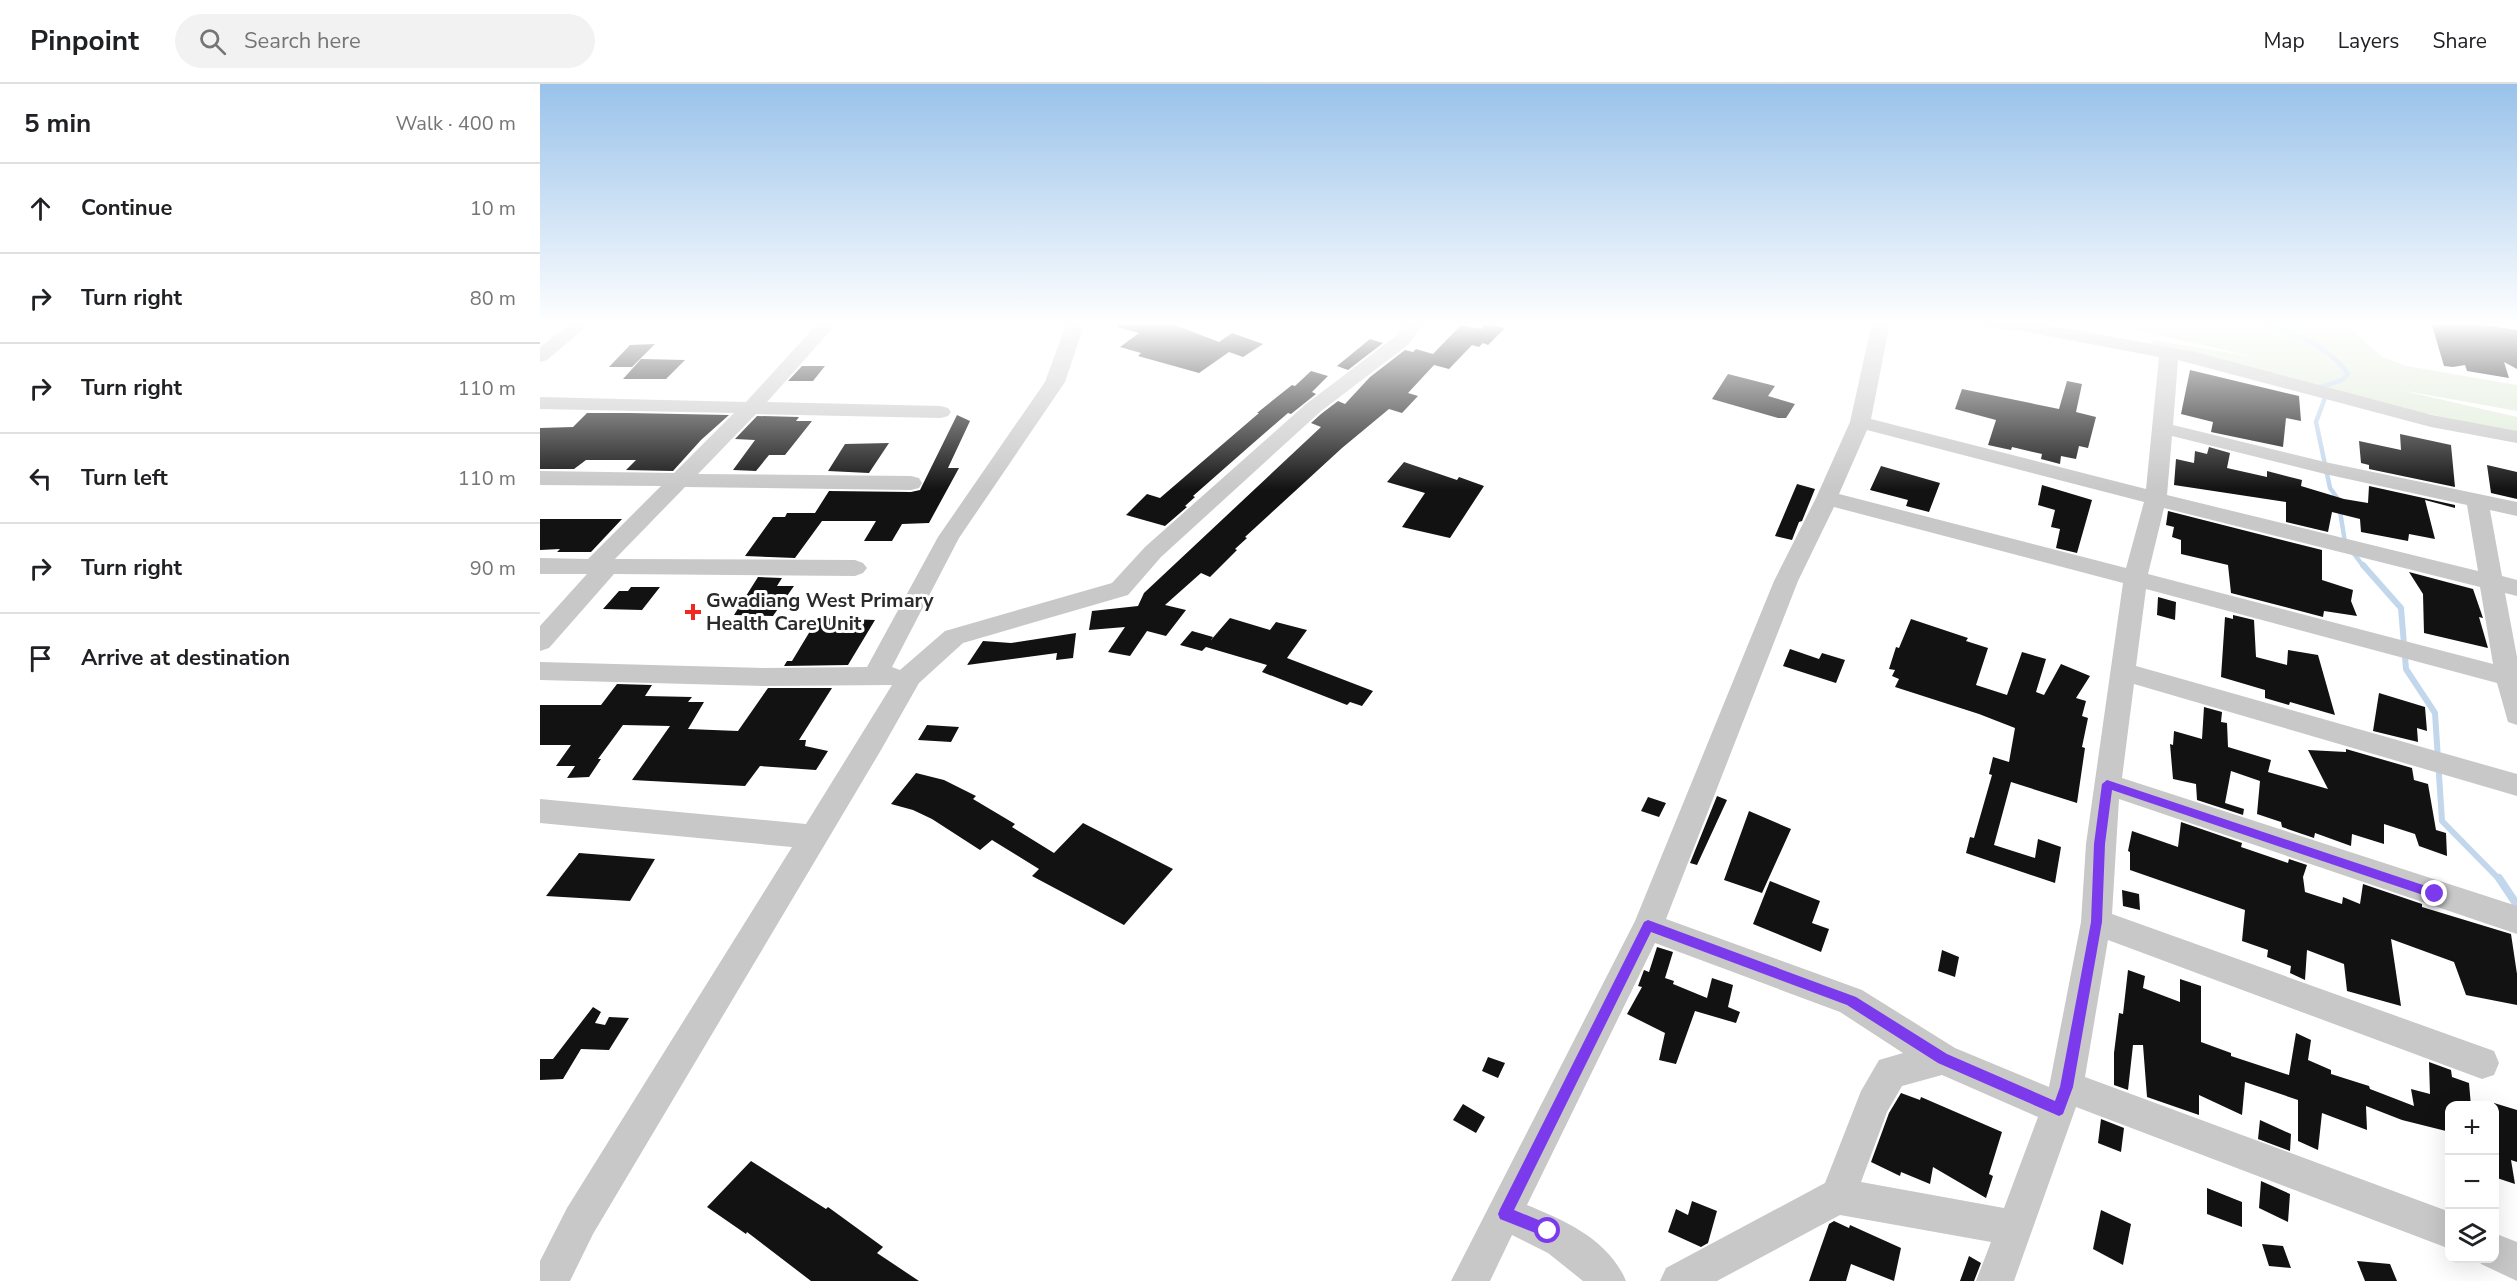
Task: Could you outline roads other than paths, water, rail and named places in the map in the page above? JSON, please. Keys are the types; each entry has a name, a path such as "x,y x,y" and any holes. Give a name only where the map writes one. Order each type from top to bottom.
{"street":[{"path":"540,642 600,567 778,378"},
{"path":"875,675 949,537 1056,378"},
{"path":"550,1281 580,1221 730,970 872,743 910,676 954,637 1120,589 1153,552 1313,408 1353,378"},
{"path":"1470,1281 1648,926 1786,581 1827,498 1860,422 1868,378"},
{"path":"1995,1281 2063,1098 2096,922 2100,844 2107,784 2135,580 2156,497 2167,378"},
{"path":"2269,378 2431,421 2517,437"},
{"path":"540,403 941,412"},
{"path":"1860,422 1956,449 2517,588"},
{"path":"2162,428 2325,468 2517,509"},
{"path":"540,478 912,483"},
{"path":"1827,498 2513,677"},
{"path":"2477,501 2513,677 2517,715"},
{"path":"540,566 855,568"},
{"path":"540,671 764,677 910,676"},
{"path":"2122,671 2517,785"},
{"path":"2107,784 2517,920"},
{"path":"540,811 813,837"},
{"path":"2096,922 2482,1063"},
{"path":"1648,926 1851,1001 1943,1059 2445,1229"},
{"path":"1838,1196 1873,1102 1891,1072 1943,1059"},
{"path":"1679,1281 1838,1196 2014,1228"},
{"path":"1505,1214 1557,1237 1575,1249 1607,1281"},
{"path":"2499,1253 2517,1262"}],"waterway":[{"path":"2318,388 2344,378"},
{"path":"2321,395 2325,398 2316,422 2330,488 2338,499 2345,542 2364,567"},
{"path":"2363,565 2401,608 2406,669 2435,713 2442,821 2500,880"},
{"path":"2499,878 2517,905"}],"place":[{"name":"Gwadiang West Primary Health Care Unit","path":"693,612"}]}
